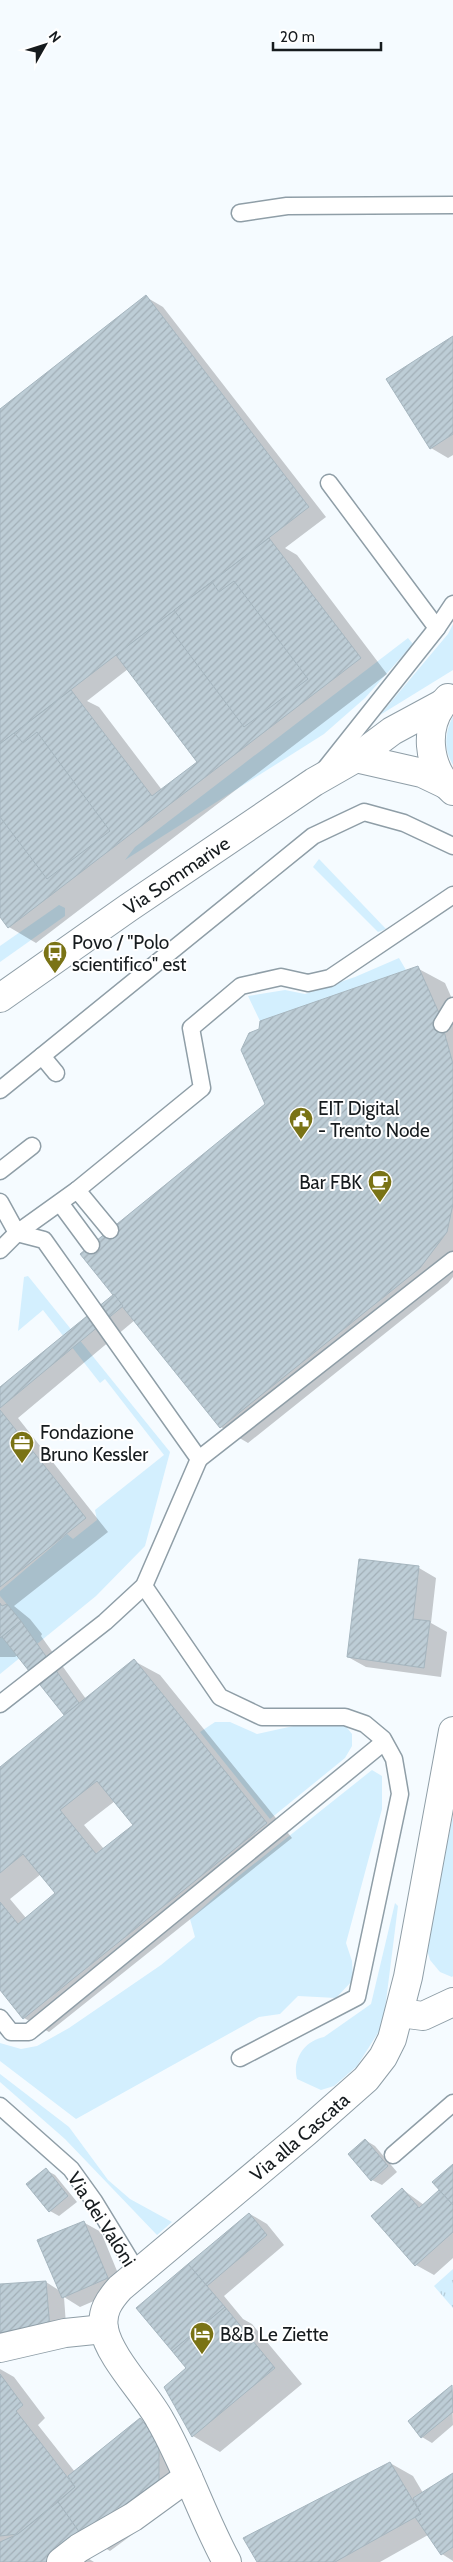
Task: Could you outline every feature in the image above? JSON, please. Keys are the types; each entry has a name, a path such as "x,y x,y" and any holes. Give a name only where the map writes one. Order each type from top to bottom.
{"street":[{"name":"Via Sommarive","path":"0,998 128,908 314,782 356,758 392,731 448,698"},
{"path":"448,698 433,722 430,744 434,765 449,787"},
{"path":"356,758 422,773 449,787"},
{"name":"Via alla Cascata","path":"104,2329 104,2312 109,2300 138,2273 366,2079 383,2057 392,2039 408,1977 453,1731"},
{"path":"400,2013 423,2016 453,2002"},
{"path":"0,2348 65,2333 104,2329 110,2345 160,2420 188,2477 209,2529 227,2562"},
{"path":"61,2562 79,2548 133,2517 188,2477"}],"lane":[{"path":"240,213 287,206 453,205"},
{"path":"329,483 437,628"},
{"path":"314,782 437,628 453,604"},
{"path":"0,1090 313,836 364,812 404,823 453,846"},
{"path":"0,1250 17,1233 77,1190 202,1088 191,1028 241,986 281,977 308,983 330,978 453,895"},
{"path":"442,1024 453,1006"},
{"path":"42,1056 56,1073"},
{"path":"0,1171 32,1146"},
{"path":"77,1190 110,1230"},
{"path":"0,1202 17,1233 44,1240 199,1459"},
{"path":"60,1203 92,1245"},
{"path":"0,1704 105,1622 144,1586 199,1459 453,1260"},
{"path":"144,1586 220,1697 262,1716 345,1717 364,1724 384,1742 394,1759 400,1794 357,1997 240,2058"},
{"path":"0,2018 11,2032 30,2032 384,1742"},
{"path":"393,2155 453,2103"},
{"name":"Via dei Valóni","path":"0,2106 71,2169 94,2201 138,2273"}],"green space":[{"path":"453,624 453,670 380,715 448,634"},
{"path":"408,638 413,644 365,698 324,734 125,860 135,847"},
{"path":"453,716 453,765 446,747 446,741 448,728"},
{"path":"319,859 386,929 378,932 313,867"},
{"path":"59,905 65,908 65,916 0,962 0,946"},
{"path":"399,958 406,970 260,1021 248,996 285,990 305,994 355,977"},
{"path":"28,1276 170,1452 145,1546 96,1596 0,1674 0,1634 21,1621 0,1596 0,1591 67,1534 73,1539 97,1520 95,1510 164,1455 105,1379 100,1383 43,1310 18,1331 24,1277"},
{"path":"215,1722 230,1722 257,1734 307,1723 344,1724 352,1734 352,1746 345,1758 270,1819 200,1732"},
{"path":"372,1770 382,1776 382,1809 346,1943 352,1961 353,1980 336,1998 298,1996 280,2014 259,2017 76,2119 0,2061 0,2043 21,2049 37,2046 69,2028 161,1965 195,1937 190,1919 235,1879"},
{"path":"453,1816 452,1977 440,1972 430,1960 427,1950 431,1919"},
{"path":"395,1903 398,1906 383,2025 357,2066 334,2086 321,2090 297,2079 296,2065 305,2047 324,2037 371,2004"},
{"path":"0,2074 69,2127 108,2180 130,2199 172,2222 157,2235 65,2139 0,2082"},
{"path":"453,2269 453,2308 434,2286"}],"building":[{"path":"146,295 309,507 0,744 0,409"},
{"path":"453,336 453,434 430,449 386,379"},
{"path":"269,538 361,658 8,928 0,917 0,744 71,690 152,796 197,762 116,655"},
{"path":"234,581 308,679 244,727 171,630 182,621 174,610 212,582 219,592"},
{"path":"37,732 110,831 47,879 0,817 0,744 14,733 23,743"},
{"name":"Fondazione Bruno Kessler","path":"418,966 439,1013 453,1064 453,1204 447,1232 420,1268 220,1428 80,1254 265,1104 241,1050 249,1033 259,1029 260,1021"},
{"path":"114,1294 123,1306 0,1408 0,1387"},
{"name":"Fondazione Bruno Kessler","path":"0,1410 86,1518 0,1587"},
{"path":"359,1559 419,1566 413,1619 430,1621 424,1668 347,1657"},
{"path":"0,1603 2,1606 7,1604 21,1621 0,1638"},
{"path":"21,1621 79,1703 64,1715 2,1637"},
{"path":"134,1659 267,1823 23,2019 0,1990 0,1902 18,1924 55,1893 23,1854 0,1873 0,1767","holes":["97,1781 133,1825 96,1854 60,1810"]},
{"path":"365,2139 388,2166 371,2181 348,2154"},
{"path":"453,2164 453,2205 432,2182"},
{"path":"46,2168 68,2196 49,2212 26,2184"},
{"path":"402,2188 419,2208 439,2190 453,2205 453,2232 415,2266 371,2216"},
{"path":"249,2213 267,2235 207,2286 188,2264"},
{"path":"84,2221 108,2278 62,2298 37,2240"},
{"path":"188,2264 225,2307 172,2351 136,2308"},
{"path":"46,2281 50,2329 0,2333 0,2284"},
{"path":"225,2307 275,2368 192,2437 164,2387 186,2368 172,2351"},
{"path":"0,2374 23,2405 16,2411 75,2487 18,2534 0,2536"},
{"path":"452,2385 453,2412 421,2438 408,2421"},
{"path":"140,2418 150,2430 159,2448 159,2480 82,2536 58,2502 75,2487 68,2476"},
{"path":"390,2462 421,2514 335,2562 257,2562 243,2538"},
{"path":"453,2473 453,2547 441,2555 415,2517 421,2514 413,2498"},
{"path":"58,2502 82,2536 51,2562 0,2562 0,2542 18,2534"}],"place":[{"name":"Povo / \"Polo scientifico\" est","path":"55,974"},
{"name":"EIT Digital - Trento Node","path":"301,1140"},
{"name":"Bar FBK","path":"380,1203"},
{"name":"Fondazione Bruno Kessler","path":"22,1464"},
{"name":"B&B Le Ziette","path":"202,2355"}]}
